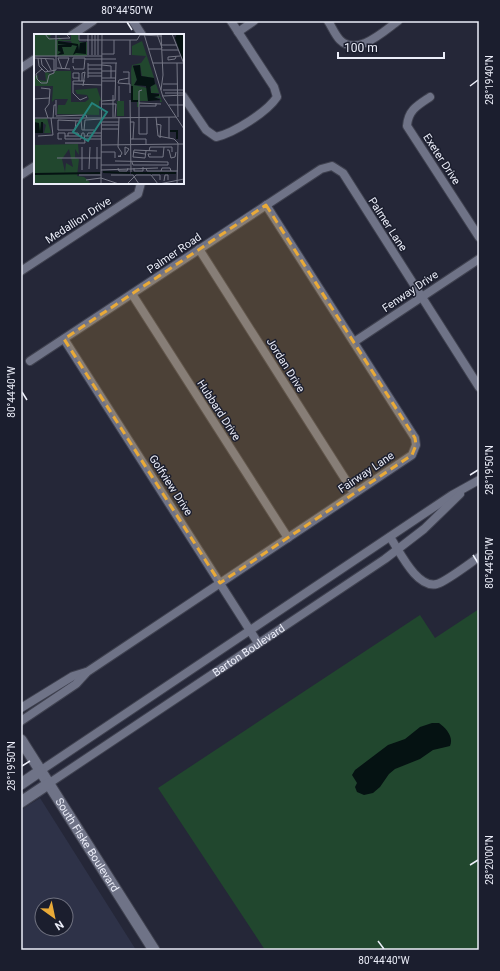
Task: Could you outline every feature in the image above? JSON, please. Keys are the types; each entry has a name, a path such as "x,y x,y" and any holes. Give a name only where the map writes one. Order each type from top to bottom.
{"main road":[{"name":"South Fiske Boulevard","path":"21,740 154,950"},
{"name":"Barton Boulevard","path":"21,784 40,771"},
{"name":"Barton Boulevard","path":"21,802 48,784"}],"street":[{"path":"74,34 93,21"},
{"path":"133,21 141,34"},
{"path":"184,97 206,130 216,137 227,134 240,126 272,105 277,97 274,87 231,21"},
{"path":"238,32 254,21"},
{"path":"328,21 341,40 351,46 362,45 398,21"},
{"path":"21,68 34,60"},
{"name":"Exeter Drive","path":"430,97 411,110 408,117 407,126 479,237"},
{"name":"Palmer Road","path":"30,361 321,169 332,166"},
{"name":"Palmer Lane","path":"332,166 343,174 479,387"},
{"path":"21,175 34,167"},
{"name":"Medallion Drive","path":"21,271 138,194 141,184"},
{"name":"Fairway Lane","path":"21,721 76,684 87,672 412,455 416,445 415,438 266,205"},
{"name":"Jordan Drive","path":"199,249 354,493"},
{"name":"Fenway Drive","path":"354,342 479,259"},
{"name":"Hubbard Drive","path":"132,294 288,538"},
{"name":"Golfview Drive","path":"64,339 258,643"},
{"name":"Barton Boulevard","path":"40,771 452,495 479,480"},
{"name":"Barton Boulevard","path":"48,784 398,549 424,529 468,487"},
{"path":"390,537 418,579 428,584 438,584 479,557"},
{"name":"Fairway Lane","path":"21,708 73,676 87,672"},
{"path":"100,731 108,743"}],"highlighted area":[{"path":"266,205 415,438 416,445 412,455 220,583 64,339"}],"shaded area":[{"path":"432,723 439,723 447,730 451,739 450,746 433,750 420,759 395,769 373,793 364,795 357,792 355,787 357,783 352,775 355,770 388,745 405,739 420,727"},
{"path":"40,798 136,950 21,950 21,810"}],"green space":[{"path":"479,609 479,950 265,950 158,788 420,615 435,638"}]}
